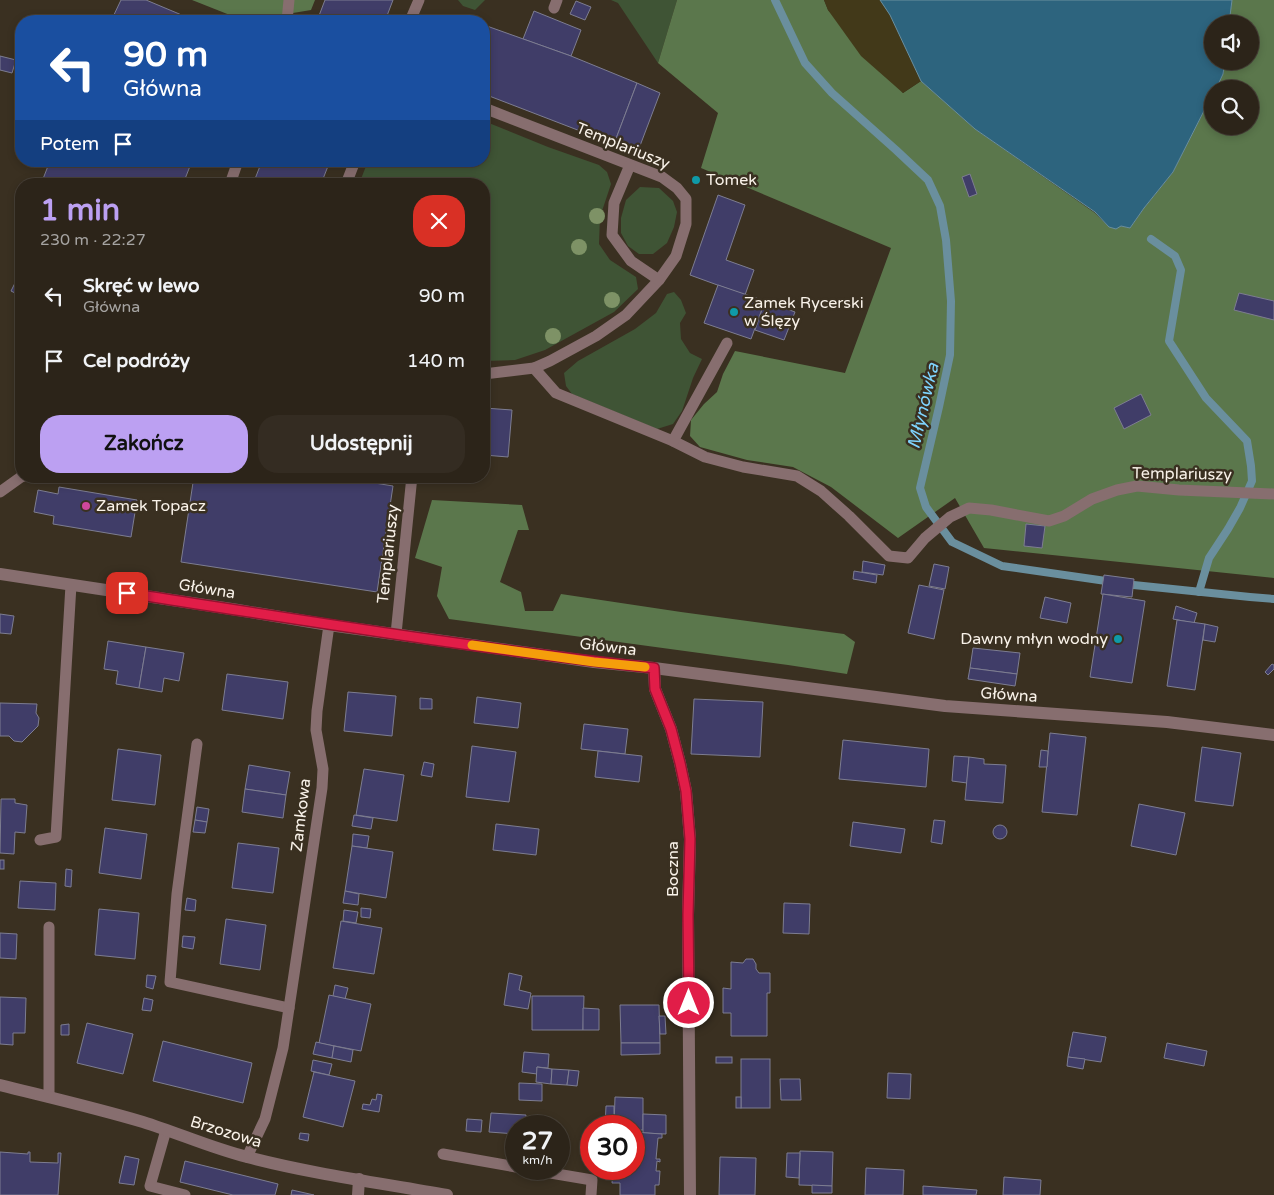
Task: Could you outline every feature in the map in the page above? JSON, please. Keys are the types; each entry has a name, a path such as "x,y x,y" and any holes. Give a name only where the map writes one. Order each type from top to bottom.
{"street":[{"name":"Główna","path":"0,574 330,625 594,662 654,668 945,706 1167,722 1274,735"},
{"name":"Boczna","path":"654,668 655,689 671,729 686,791 690,839 688,915 690,1195"},
{"name":"Brzozowa","path":"0,1084 124,1116 211,1147 247,1157 296,1169 447,1195"},
{"path":"358,1195 359,1179"}],"lane":[{"path":"288,15 289,0"},
{"path":"413,15 419,0"},
{"name":"Templariuszy","path":"490,110 662,177 677,188 686,199 686,224 676,256 659,280 626,315 596,336 534,368 490,373"},
{"path":"630,165 614,203 612,235 631,261 659,280"},
{"path":"534,368 556,394 672,441 726,343"},
{"name":"Templariuszy","path":"672,441 711,459 743,468 797,476 821,491 890,556 908,558 925,538 950,517 969,508 992,510 1049,521 1064,516 1092,499 1117,490 1137,486 1270,494"},
{"path":"0,492 15,481"},
{"name":"Templariuszy","path":"396,634 411,483"},
{"path":"40,840 56,838 71,585"},
{"name":"Zamkowa","path":"247,1157 265,1118 283,1048 322,788 322,769 316,730 317,711 330,625"},
{"path":"197,744 177,894 170,982 289,1008"},
{"path":"48,1097 49,927"},
{"path":"166,1130 149,1190 186,1195"},
{"path":"443,1154 505,1165"},
{"path":"570,1176 592,1180 591,1195"}],"green space":[{"path":"192,0 315,0 311,10 281,15 230,15"},
{"path":"458,0 485,0 475,10 463,6"},
{"path":"611,0 677,0 658,63 618,3"},
{"path":"677,0 824,0 828,10 903,93 921,81 975,129 1095,213 1109,227 1121,226 1130,228 1173,172 1204,111 1204,135 1259,135 1259,80 1220,80 1224,70 1259,70 1259,15 1230,15 1232,0 1274,0 1274,578 984,548 955,498 898,538 831,487 793,467 747,460 700,447 690,436 691,420 717,392 723,374 735,351 845,373 891,248 701,168 718,113 658,63"},
{"path":"490,123 599,165 607,172 611,184 600,217 599,244 610,260 636,277 638,289 614,312 545,350 515,360 490,361 490,178 361,178 366,167 490,167"},
{"path":"640,187 659,188 673,201 677,212 674,227 667,243 653,254 639,254 628,246 621,233 621,218 626,200"},
{"path":"674,292 681,300 686,313 680,323 681,339 690,353 702,359 693,378 682,411 673,424 657,429 572,394 566,386 564,373 578,361 635,329 656,313 667,294"},
{"path":"432,500 522,505 529,530 518,530 500,582 521,592 525,611 553,611 561,594 844,634 855,642 847,674 449,619 437,596 442,567 415,558"}],"sand":[{"path":"824,0 880,0 890,15 921,81 903,93 861,56 828,10"}],"water":[{"path":"880,0 1232,0 1230,15 1204,15 1204,70 1224,70 1220,80 1204,80 1204,111 1173,172 1130,228 1121,226 1116,229 1109,227 1095,212 975,129 921,81 890,15"}],"building":[{"path":"121,0 146,0 182,15 114,15"},
{"path":"325,0 393,0 387,15 319,15"},
{"path":"576,1 591,7 585,20 570,14"},
{"path":"534,11 581,30 571,56 523,39"},
{"path":"490,27 571,56 637,83 614,144 490,96"},
{"path":"0,56 15,60 12,73 0,70"},
{"path":"637,83 660,93 638,151 614,144"},
{"path":"48,167 190,167 185,178 43,178"},
{"path":"260,167 328,167 323,178 255,178"},
{"path":"970,174 977,194 969,197 962,177"},
{"path":"718,195 745,205 726,260 754,270 745,295 690,275"},
{"path":"15,283 15,293 11,291"},
{"name":"Zamek Rycerski w Ślęzy","path":"718,285 765,301 751,339 704,323"},
{"path":"1239,293 1274,301 1274,320 1234,310"},
{"path":"765,301 795,312 784,340 755,330"},
{"path":"1141,394 1151,415 1124,429 1114,408"},
{"path":"490,408 512,410 508,457 490,456"},
{"path":"193,483 375,483 393,486 377,592 181,562"},
{"name":"Zamek Topacz","path":"59,487 137,500 131,537 53,524 54,516 34,512 38,490 58,494"},
{"path":"1026,524 1045,526 1042,548 1024,546"},
{"path":"863,561 885,565 883,575 862,572"},
{"path":"934,564 949,567 945,589 929,586"},
{"path":"854,571 877,575 876,583 853,579"},
{"path":"1104,575 1134,579 1132,597 1101,594"},
{"path":"919,585 944,590 934,639 908,633"},
{"name":"Dawny młyn wodny","path":"1103,594 1145,601 1132,683 1090,677"},
{"path":"1045,597 1071,603 1067,623 1040,618"},
{"path":"1176,606 1197,613 1194,623 1173,619"},
{"path":"0,614 14,616 11,634 0,633"},
{"path":"1177,620 1205,624 1195,690 1167,686"},
{"path":"1205,624 1218,627 1215,642 1203,640"},
{"path":"108,641 146,647 139,688 116,684 118,671 104,669"},
{"path":"146,647 184,653 179,681 164,678 162,692 139,688"},
{"path":"973,648 1020,653 1017,674 970,668"},
{"path":"1272,664 1274,669 1268,675 1265,672"},
{"path":"970,668 1017,674 1015,686 968,679"},
{"path":"227,674 288,682 283,719 222,710"},
{"path":"348,692 396,696 392,736 344,731"},
{"path":"477,697 521,703 518,728 474,723"},
{"path":"420,698 432,699 432,709 420,709"},
{"path":"694,699 763,702 760,757 691,754"},
{"path":"0,703 37,704 38,726 22,742 14,741 9,736 0,736"},
{"path":"584,724 628,729 625,754 581,749"},
{"path":"1050,733 1086,737 1077,815 1042,812"},
{"path":"843,740 929,749 926,787 839,779"},
{"path":"472,746 516,752 509,802 466,797"},
{"path":"1202,747 1241,753 1233,806 1195,801"},
{"path":"118,749 161,755 155,805 112,800"},
{"path":"1041,750 1048,751 1047,767 1039,767"},
{"path":"598,751 642,756 639,782 595,777"},
{"path":"954,756 969,757 967,783 952,781"},
{"path":"969,757 984,759 984,764 1006,765 1003,803 965,800"},
{"path":"424,762 434,764 432,777 421,775"},
{"path":"249,765 290,772 286,795 245,789"},
{"path":"364,769 404,775 397,821 356,815"},
{"path":"245,789 286,795 283,818 242,812"},
{"path":"1,799 15,799 15,803 27,805 25,833 15,832 14,854 0,853"},
{"path":"1139,804 1185,813 1176,855 1131,846"},
{"path":"197,807 209,809 207,822 195,820"},
{"path":"354,815 373,818 371,829 352,826"},
{"path":"195,820 207,822 205,833 193,832"},
{"path":"934,820 945,821 942,844 931,842"},
{"path":"853,822 905,829 901,853 850,846"},
{"path":"496,824 539,829 536,855 493,850"},
{"path":"997,825 1003,825 1007,832 1003,839 997,839 993,835 993,829"},
{"path":"105,828 147,834 141,879 99,873"},
{"path":"353,834 369,836 367,848 352,846"},
{"path":"238,843 279,848 273,893 232,888"},
{"path":"352,846 393,852 386,898 345,891"},
{"path":"0,860 4,860 4,869 0,869"},
{"path":"66,869 72,870 71,887 65,886"},
{"path":"20,881 56,883 55,910 18,908"},
{"path":"345,891 359,894 358,905 343,903"},
{"path":"187,898 196,900 195,911 185,910"},
{"path":"784,903 810,904 809,934 783,933"},
{"path":"361,908 371,909 370,918 361,917"},
{"path":"99,909 139,913 135,959 95,955"},
{"path":"344,910 358,912 356,923 343,921"},
{"path":"226,919 266,925 260,970 220,964"},
{"path":"341,921 382,928 374,974 333,968"},
{"path":"0,933 17,934 16,959 0,958"},
{"path":"183,936 195,937 193,949 182,947"},
{"path":"746,959 753,959 759,973 770,973 770,993 767,993 767,1036 731,1036 731,1013 723,1013 723,988 731,989 731,962 743,963"},
{"path":"509,973 522,976 519,990 531,993 528,1009 504,1005"},
{"path":"147,975 156,976 153,989 146,987"},
{"path":"335,985 348,988 345,999 333,996"},
{"path":"329,995 371,1004 361,1051 319,1043"},
{"path":"532,996 584,996 583,1030 532,1030"},
{"path":"0,997 26,998 25,1033 13,1033 13,1045 0,1044"},
{"path":"144,998 153,1000 151,1011 142,1010"},
{"path":"620,1005 659,1005 660,1043 621,1043"},
{"path":"583,1008 599,1009 599,1030 583,1030"},
{"path":"659,1016 665,1016 666,1034 660,1034"},
{"path":"87,1023 133,1034 123,1074 77,1063"},
{"path":"69,1024 69,1035 61,1035 61,1025"},
{"path":"1073,1032 1106,1037 1101,1062 1068,1057"},
{"path":"163,1041 252,1063 243,1103 153,1081"},
{"path":"316,1042 334,1046 332,1058 313,1054"},
{"path":"621,1043 660,1043 660,1054 621,1055"},
{"path":"1167,1043 1207,1051 1204,1066 1164,1058"},
{"path":"334,1046 353,1050 351,1062 332,1058"},
{"path":"524,1052 549,1054 548,1068 537,1067 537,1074 522,1072"},
{"path":"716,1057 732,1057 732,1063 716,1063"},
{"path":"1068,1057 1085,1059 1083,1069 1067,1066"},
{"path":"741,1059 770,1059 770,1108 741,1108"},
{"path":"313,1060 332,1064 329,1075 311,1071"},
{"path":"537,1067 552,1069 551,1084 536,1082"},
{"path":"552,1069 569,1070 567,1085 551,1084"},
{"path":"569,1070 579,1071 577,1086 567,1085"},
{"path":"314,1072 355,1081 343,1127 303,1117"},
{"path":"888,1073 911,1074 910,1099 887,1098"},
{"path":"780,1079 800,1079 801,1100 781,1100"},
{"path":"519,1083 542,1084 542,1101 519,1100"},
{"path":"377,1094 382,1095 379,1112 362,1109 363,1104 370,1105 372,1099 376,1100"},
{"path":"615,1097 643,1098 643,1115 614,1115"},
{"path":"736,1097 741,1097 741,1108 736,1108"},
{"path":"606,1106 614,1106 614,1115 606,1115"},
{"path":"491,1113 526,1115 505,1115 505,1133 489,1132"},
{"path":"643,1114 666,1115 666,1134 645,1133 645,1115"},
{"path":"467,1119 482,1120 481,1132 466,1131"},
{"path":"300,1133 309,1134 308,1141 299,1139"},
{"path":"645,1133 662,1134 662,1138 658,1138 656,1159 660,1159 660,1162 657,1161 656,1171 660,1171 659,1185 655,1185 655,1195 620,1195 620,1183 612,1183 612,1180 645,1180"},
{"path":"800,1151 833,1152 832,1186 799,1185"},
{"path":"0,1152 28,1154 30,1152 30,1162 58,1163 58,1153 61,1153 58,1195 0,1195"},
{"path":"787,1153 800,1153 799,1178 786,1177"},
{"path":"125,1156 139,1159 134,1185 119,1183"},
{"path":"720,1157 756,1158 755,1195 719,1195"},
{"path":"185,1161 278,1184 275,1195 233,1195 180,1182"},
{"path":"866,1168 904,1170 903,1195 865,1195"},
{"path":"1004,1177 1041,1180 1040,1195 1003,1195"},
{"path":"812,1185 832,1186 832,1193 812,1193"},
{"path":"923,1186 977,1190 976,1195 923,1195"},
{"path":"292,1190 314,1195 291,1195"}],"waterway":[{"name":"Młynówka","path":"775,0 805,63 832,93 928,180 940,206 946,240 951,301 950,355 920,488 926,507 952,542 1002,566 1113,582"},
{"path":"1151,239 1175,256 1181,270 1169,341 1206,398 1247,441 1251,466 1252,481 1240,508 1209,558 1199,592"},
{"name":"Młynówka","path":"1124,584 1274,599"}],"slow traffic":[{"path":"472,645 645,667"}],"place":[{"name":"Tomek","path":"696,180"},
{"name":"Zamek Rycerski w Ślęzy","path":"734,312"},
{"name":"Zamek Topacz","path":"86,506"},
{"name":"Dawny młyn wodny","path":"1118,639"}],"route":[{"path":"127,593 330,625 594,662 654,668 655,689 671,729 686,791 690,839 688,915 689,1003"}]}
